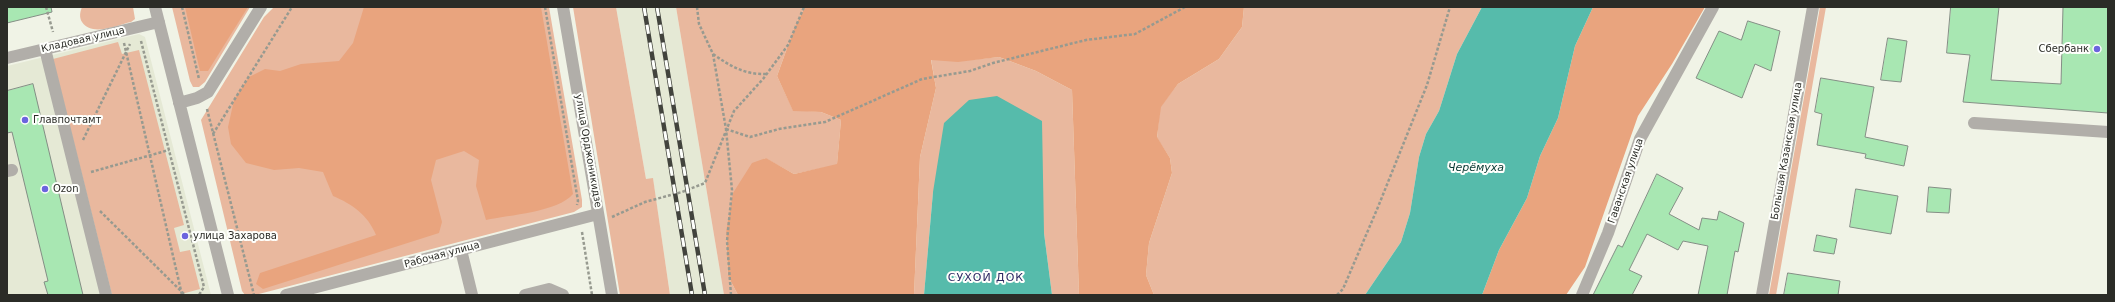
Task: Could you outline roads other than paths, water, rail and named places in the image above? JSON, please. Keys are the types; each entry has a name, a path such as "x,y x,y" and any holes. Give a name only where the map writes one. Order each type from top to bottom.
{"street":[{"path":"155,7 228,295"},
{"name":"улица Орджоникидзе","path":"563,7 612,295"},
{"name":"Гаванская улица","path":"1582,295 1608,233 1640,139 1713,7"},
{"name":"Большая Казанская улица","path":"1762,295 1813,7"},
{"path":"179,103 203,95 212,87 259,9"},
{"name":"Кладовая улица","path":"7,58 159,22"},
{"path":"45,49 106,295"},
{"path":"1974,123 2108,132"},
{"name":"Рабочая улица","path":"286,295 579,219 599,218"},
{"path":"461,250 472,295"},
{"path":"525,295 549,289 563,295"}],"water":[{"name":"Черёмуха","path":"1482,7 1593,7 1575,46 1558,118 1540,156 1527,198 1499,250 1482,295 1365,295 1401,242 1410,213 1419,157 1426,134 1439,111 1457,54"},
{"path":"997,96 1042,121 1044,233 1052,295 924,295 933,192 944,123 969,100"}],"railway":[{"path":"644,7 692,295"},
{"path":"657,7 705,295"}],"place":[{"name":"Сбербанк","path":"2097,49"},
{"name":"Главпочтамт","path":"25,120"},
{"name":"Ozon","path":"45,189"},
{"name":"улица Захарова","path":"185,236"}],"district":[{"name":"СУХОЙ ДОК","path":"986,278"}]}
